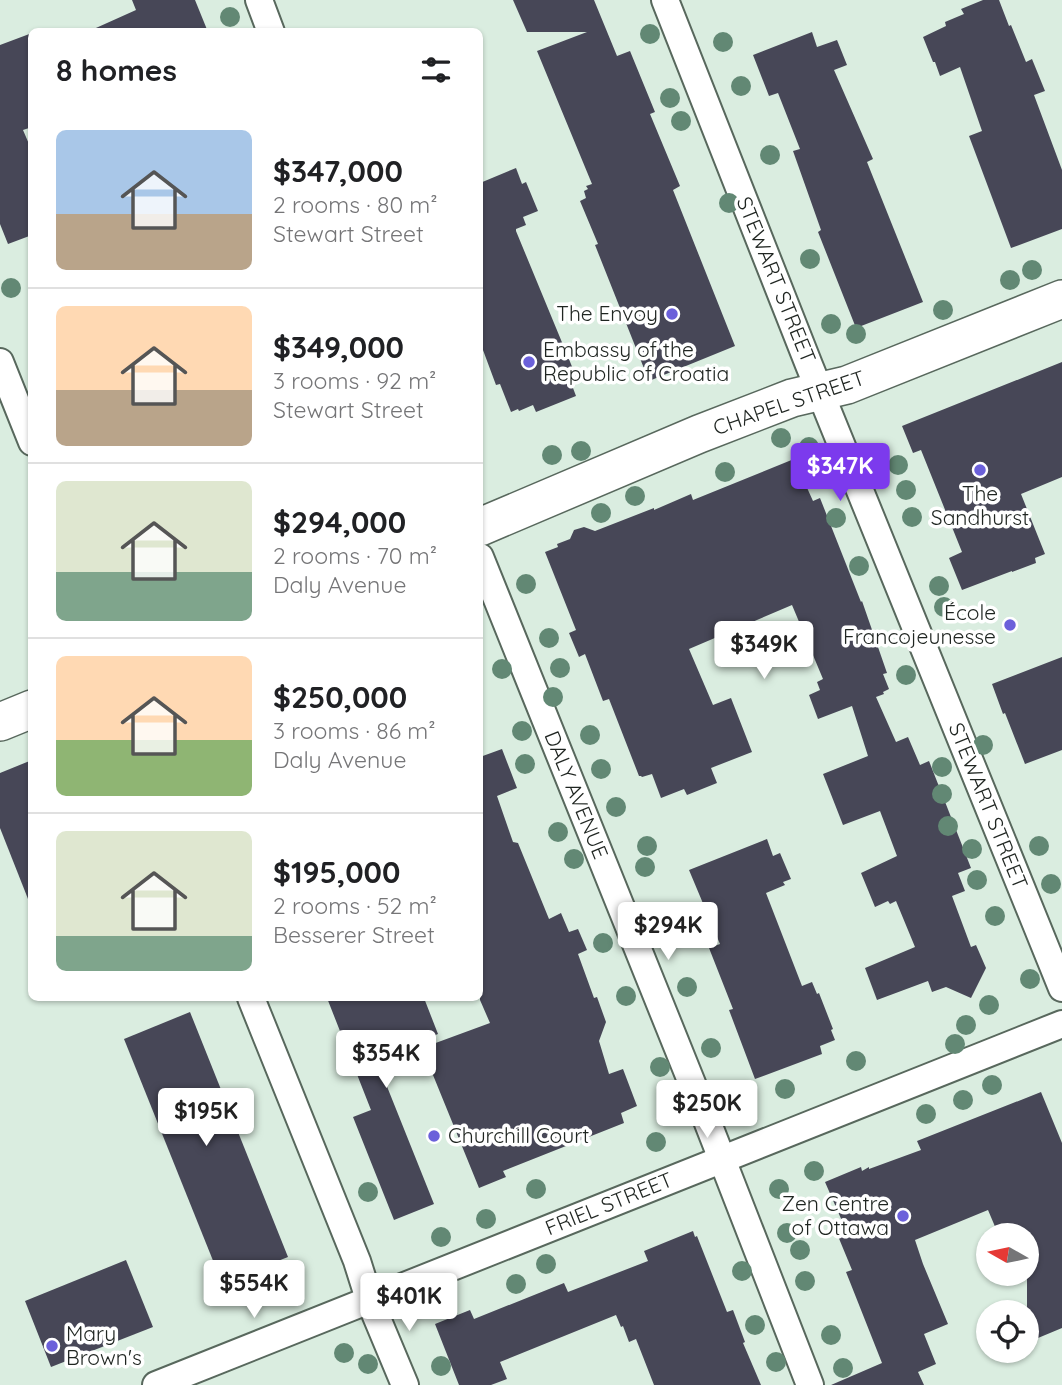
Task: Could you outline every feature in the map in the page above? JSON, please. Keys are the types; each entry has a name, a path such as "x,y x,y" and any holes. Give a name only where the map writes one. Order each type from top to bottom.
{"street":[{"path":"259,0 270,28"},
{"name":"STEWART STREET","path":"665,0 1062,988"},
{"name":"CHAPEL STREET","path":"483,526 699,434 792,398 847,385 1062,299"},
{"path":"0,362 28,432"},
{"name":"DALY AVENUE","path":"483,564 699,1100 810,1385"},
{"path":"0,722 28,711"},
{"path":"252,1001 405,1385"},
{"name":"FRIEL STREET","path":"156,1385 1062,1024"}],"building":[{"path":"132,0 195,0 206,28 96,28 136,10"},
{"path":"513,0 594,0 617,56 630,51 655,112 650,114 680,186 673,190 735,346 649,381 580,201 586,198 586,186 592,184 537,51 587,32 527,32"},
{"path":"983,0 999,0 1026,62 1032,59 1045,91 1034,95 1062,170 1062,229 1011,248 969,136 982,131 960,67 940,76 923,37 946,26 945,22 964,14 961,9"},
{"path":"812,32 817,47 837,40 847,65 834,70 873,159 867,162 923,302 856,328 818,232 821,230 793,151 800,149 778,93 769,96 753,55"},
{"path":"28,34 28,128 23,130 28,142 28,236 8,244 0,224 0,45"},
{"path":"516,168 522,184 526,182 538,211 523,217 526,225 516,231 573,369 567,372 576,396 536,412 533,405 511,412 500,384 496,385 483,350 483,182"},
{"path":"1062,362 1062,477 1021,494 1045,554 1035,558 1036,563 962,590 949,558 962,552 921,450 913,453 902,426"},
{"path":"794,459 813,501 820,498 862,601 887,673 883,674 889,689 876,697 896,742 908,737 920,765 929,761 971,868 958,873 965,891 952,896 971,947 976,945 986,968 971,998 946,987 932,992 928,981 877,1000 865,968 915,947 896,901 890,904 888,901 875,907 861,873 897,856 880,811 843,825 823,774 868,756 852,706 818,719 809,695 820,690 817,682 823,679 792,605 689,649 713,705 731,698 752,752 711,768 717,783 687,795 684,789 661,798 652,774 639,776 609,699 603,701 585,654 579,657 569,633 576,630 545,552 570,539 574,530 584,527 595,531 691,494 693,500"},
{"path":"1062,657 1062,750 1025,764 992,684"},
{"path":"502,749 517,788 497,796 513,842 518,843 549,919 561,913 569,932 578,929 587,950 578,954 606,1022 599,1041 609,1074 623,1069 637,1106 621,1113 624,1123 503,1171 506,1177 479,1188 422,1048 490,1023 480,1001 483,1001 483,756"},
{"path":"28,762 28,899 0,828 0,773"},
{"path":"767,839 773,856 780,853 791,879 783,882 785,885 766,893 802,986 812,982 817,994 819,993 835,1040 820,1046 822,1054 755,1079 729,1010 733,1009 709,948 720,944 689,870"},
{"path":"328,1001 425,1001 438,1034 376,1059 434,1204 394,1220 353,1117 371,1110"},
{"path":"190,1012 288,1257 222,1283 124,1039"},
{"path":"1041,1092 1062,1143 1062,1328 1039,1338 1039,1300 1027,1300 1027,1286 1040,1286 1040,1223 994,1223 988,1210 915,1240 948,1324 924,1334 936,1364 918,1372 924,1385 831,1385 882,1363 846,1272 852,1270 833,1224 842,1221 825,1182 861,1167 862,1171 921,1150 917,1141"},
{"path":"693,1231 727,1312 733,1310 745,1342 743,1343 761,1385 654,1385 636,1339 629,1342 616,1315 500,1362 507,1379 491,1385 459,1385 435,1324 470,1310 474,1319 564,1283 568,1292 648,1261 644,1251"},
{"path":"126,1260 153,1327 51,1367 25,1301"}],"place":[{"name":"The Envoy","path":"672,314"},
{"name":"Embassy of the Republic of Croatia","path":"529,362"},
{"name":"The Sandhurst","path":"980,470"},
{"name":"École Francojeunesse","path":"1010,625"},
{"name":"Churchill Court","path":"434,1136"},
{"name":"Zen Centre of Ottawa","path":"903,1216"},
{"name":"Mary Brown's","path":"52,1346"}]}
